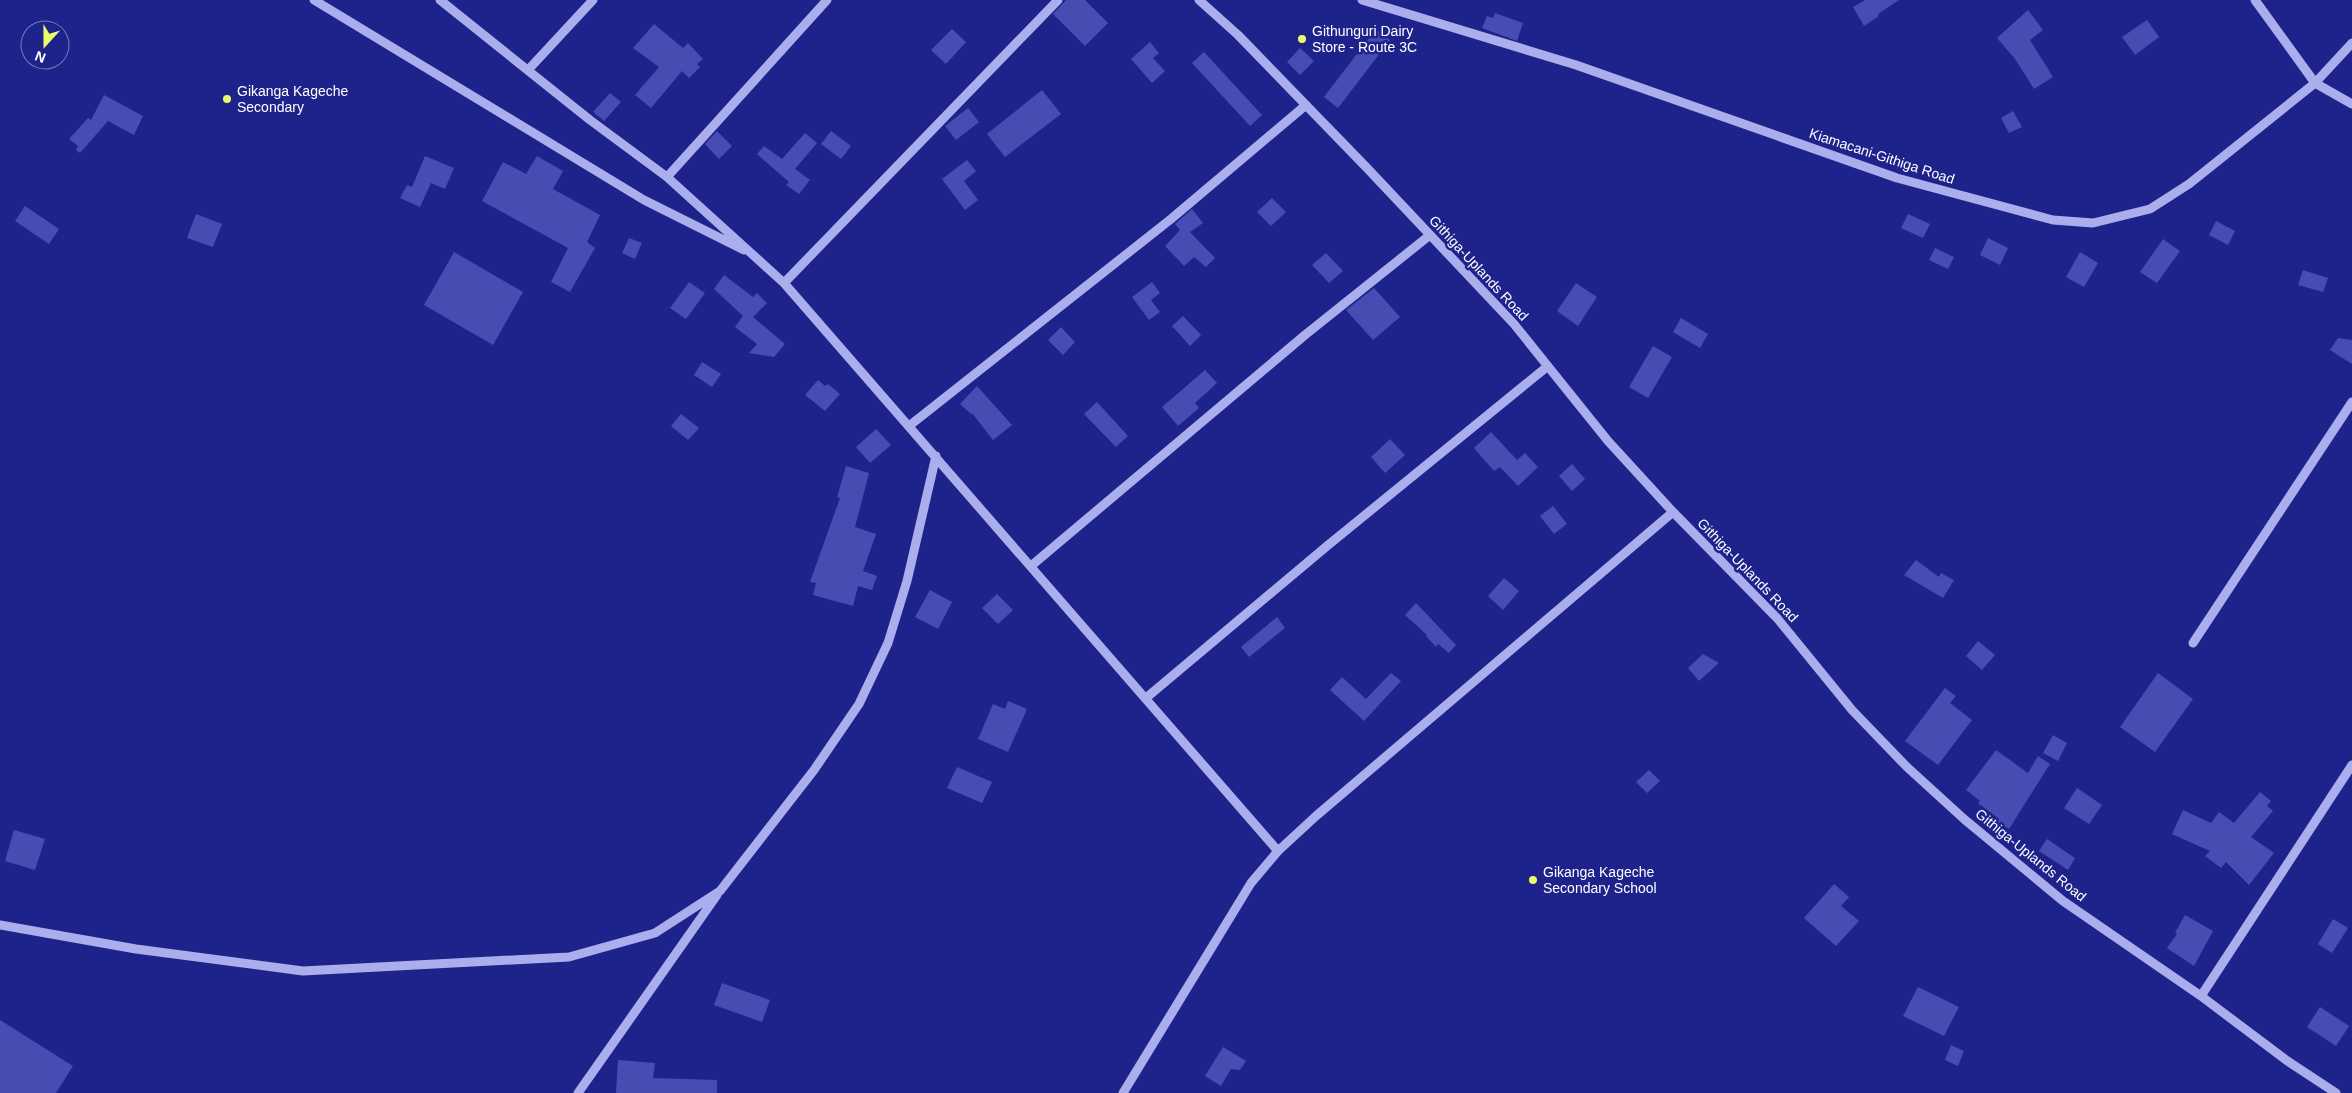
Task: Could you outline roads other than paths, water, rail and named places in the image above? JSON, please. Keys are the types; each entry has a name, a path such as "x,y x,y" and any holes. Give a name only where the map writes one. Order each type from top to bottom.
{"street":[{"path":"314,0 644,200 753,255"},
{"path":"440,0 590,120 667,177 784,282 1278,852"},
{"path":"528,70 593,0"},
{"path":"667,177 827,0"},
{"path":"784,282 1058,0"},
{"name":"Githiga-Uplands Road","path":"1199,0 1238,35 1514,324 1608,441 1673,512 1777,618 1859,717 1907,767 1964,819 2063,901 2201,996 2286,1060 2336,1093"},
{"name":"Kiamacani-Githiga Road","path":"1362,0 1576,65 1897,178 2053,220 2094,223 2150,209 2189,184 2315,83 2352,44"},
{"path":"2255,0 2315,83 2352,104"},
{"path":"909,426 1171,219 1306,105"},
{"path":"1031,566 1305,335 1430,235"},
{"path":"1146,698 1327,546 1548,366"},
{"path":"2193,643 2352,402"},
{"path":"578,1093 720,891 814,770 859,704 888,643 906,581 936,456"},
{"path":"1123,1093 1251,883 1278,852 1316,816 1673,512"},
{"path":"2201,996 2352,766"},
{"path":"0,926 136,950 303,972 568,956 655,933 720,891"}],"place":[{"name":"Githunguri Dairy Store - Route 3C","path":"1302,39"},
{"name":"Gikanga Kageche Secondary","path":"227,99"},
{"name":"Gikanga Kageche Secondary School","path":"1533,880"}]}
